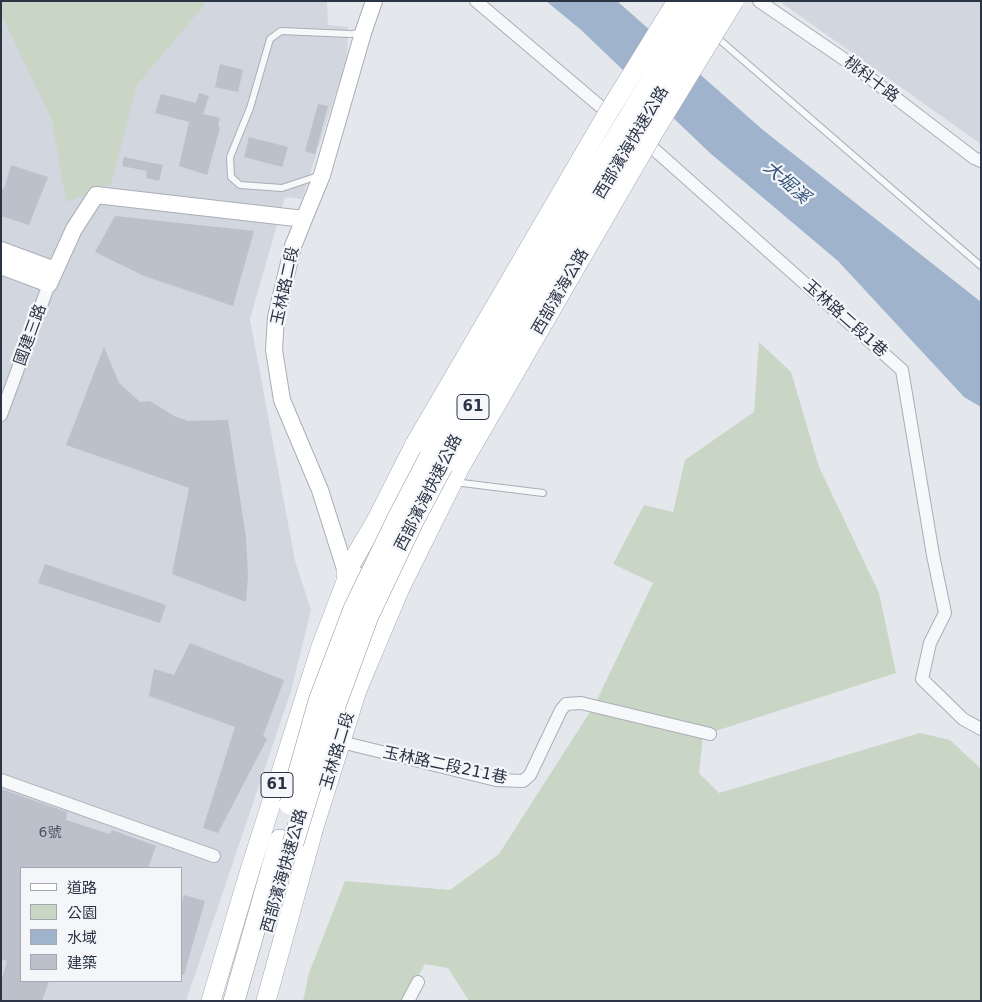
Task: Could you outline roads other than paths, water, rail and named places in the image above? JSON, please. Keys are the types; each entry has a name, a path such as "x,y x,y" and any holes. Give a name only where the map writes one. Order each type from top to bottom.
{"highway":[{"name":"西部濱海快速公路","path":"248,1001 319,701 354,608 462,395 699,1"},
{"name":"西部濱海快速公路","path":"234,1001 286,842 368,616 413,521 474,404 717,1"}],"main road":[{"name":"61","path":"346,572 376,521 415,444 608,113 676,1"},
{"name":"西部濱海公路","path":"400,588 457,474 647,143 734,1"},
{"name":"玉林路二段","path":"211,1001 315,666 347,579 346,572"},
{"name":"玉林路二段","path":"266,1001 314,826 357,690 400,588"}],"street":[{"name":"玉林路二段","path":"346,572 320,490 282,400 274,350 276,317 293,246 322,175 374,1"},
{"path":"476,1 608,113"},
{"name":"桃科十路","path":"759,1 854,66 974,158 981,161"},
{"name":"玉林路二段1巷","path":"647,143 902,370 944,613 930,643 922,679 962,719 981,729"},
{"path":"52,277 74,229 96,195 304,219"},
{"path":"1,250 52,277"},
{"path":"1,266 52,277"},
{"name":"國建三路","path":"1,415 52,277"},
{"path":"346,572 400,588"},
{"name":"玉林路二段211巷","path":"341,742 496,780 523,781 530,774 561,710 566,704 581,703 710,734"},
{"path":"1,780 214,856"},
{"path":"408,1001 418,982"}],"lane":[{"path":"676,1 981,266"},
{"path":"322,175 282,188 240,185 231,177 230,157 250,108 270,39 281,31 363,33"},
{"path":"457,474 543,493"},
{"path":"375,580 393,548 422,487 445,498"}],"water":[{"name":"大堀溪","path":"546,1 617,1 763,130 981,302 981,407 964,397 838,261 710,153 580,29"}]}
